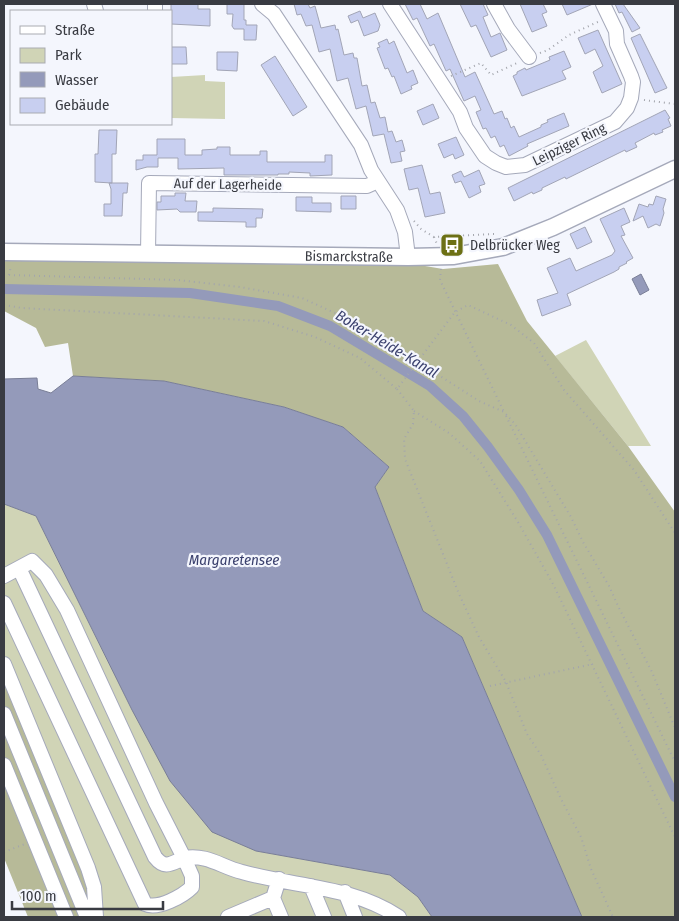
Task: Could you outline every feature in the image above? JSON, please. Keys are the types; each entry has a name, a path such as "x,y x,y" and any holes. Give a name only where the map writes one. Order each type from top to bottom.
{"main road":[{"name":"Bismarckstraße","path":"4,252 440,258 472,254 503,247 553,227 675,169"}],"street":[{"path":"262,4 274,14 361,145 371,170 397,210 405,232 408,258"},
{"name":"Leipziger Ring","path":"390,4 460,112 466,128 485,156 506,167 525,165 615,122 627,108 631,98"},
{"path":"494,4 508,29 529,57"},
{"path":"603,4 616,31 617,44 631,76 633,89 631,98"},
{"name":"Auf der Lagerheide","path":"148,254 149,183 367,186 378,182"},
{"path":"4,576 32,562 46,575 57,591 156,804 192,876 192,887 185,894 158,905 150,906 145,904 4,603"},
{"path":"18,568 159,863 164,865 195,856 242,872 345,892 367,900 399,917"},
{"path":"4,664 88,868 94,887 96,917"},
{"path":"4,714 87,917"},
{"path":"4,764 66,917"},
{"path":"279,880 273,898 281,917"},
{"path":"311,886 324,917"},
{"path":"345,892 355,917"},
{"path":"228,917 273,898"}],"path":[{"path":"631,98 675,104"},
{"path":"397,210 405,212 421,229 434,236 501,234"},
{"path":"440,258 440,280 675,762"},
{"path":"9,276 178,280 240,286 302,298 359,324 479,401 504,412 515,424 571,518 583,542 599,566 618,608 652,672 675,728"},
{"path":"4,305 22,308 264,321 315,337 360,358 397,389 414,411 449,433 480,461 518,522 553,584 675,836"},
{"path":"397,389 455,312 468,305 486,312 511,325 534,343 564,390 634,470 675,533"},
{"path":"414,411 413,424 404,439 405,459 463,602 479,636 506,682 527,734 540,755 581,837 591,868 613,917"},
{"path":"490,686 593,664"},
{"path":"4,852 34,840"}],"green space":[{"path":"205,75 205,81 225,82 225,119 172,118 172,77"},
{"path":"4,257 401,262 443,269 498,264 527,321 628,446 675,512 675,917 582,917 462,637 423,611 375,487 389,467 343,427 284,407 164,381 73,376 68,343 45,347 36,328 4,311"},
{"path":"586,340 651,446 628,446 555,356"},
{"path":"4,504 36,516 132,710 256,851 390,875 418,897 432,917 91,917 4,673"},
{"path":"4,673 90,891 91,917 28,917 4,858"}],"water":[{"path":"641,274 649,290 640,295 632,279"},
{"name":"Margaretensee","path":"73,376 164,381 284,407 343,427 389,467 375,487 423,611 462,637 582,917 432,917 418,897 390,875 256,851 212,832 170,781 132,710 36,516 4,504 4,379 37,378 38,389 51,393"}],"building":[{"path":"171,4 198,4 198,9 210,9 210,26 172,24"},
{"path":"227,4 244,4 244,20 246,20 246,25 257,25 256,40 244,40 244,29 234,29 232,26 233,14 227,14"},
{"path":"294,4 308,4 310,8 315,6 321,28 335,25 336,30 338,29 344,55 353,53 354,58 357,58 362,86 367,85 371,103 375,102 380,118 385,117 388,132 392,131 396,142 402,140 405,151 400,152 402,161 391,163 384,134 373,136 366,106 356,109 348,78 337,81 330,49 319,52 312,25 306,26 301,14 297,15"},
{"path":"405,4 420,4 427,19 438,13 465,77 475,72 494,114 502,111 505,119 507,118 511,128 514,126 519,137 541,127 541,125 548,122 547,120 564,113 569,126 527,144 528,146 509,156 504,145 500,147 495,136 491,138 486,128 483,129 476,112 481,110 475,96 464,101 450,69 446,71 434,44 430,46 417,18 413,20"},
{"path":"460,4 483,4 488,15 483,17 491,37 500,33 507,50 491,57 476,25 471,27"},
{"path":"520,4 543,4 547,12 542,14 547,26 532,32"},
{"path":"562,4 593,4 567,15"},
{"path":"615,4 623,4 640,28 632,32 622,12 619,13"},
{"path":"360,11 363,18 375,13 380,25 378,31 364,36 358,20 351,23 348,16"},
{"path":"598,30 622,84 602,93 593,72 603,66 595,49 585,54 578,38"},
{"path":"640,34 667,88 655,93 631,38"},
{"path":"387,39 389,44 394,41 407,73 413,70 418,83 411,86 412,89 401,94 394,76 392,77 388,68 385,69 377,48 380,47 378,43"},
{"path":"172,47 186,47 187,64 172,64"},
{"path":"564,51 571,67 562,71 566,79 522,96 513,76 525,68 526,70 550,60 549,57"},
{"path":"217,52 238,52 237,71 217,70"},
{"path":"275,56 307,107 293,116 261,65"},
{"path":"433,104 439,118 423,125 417,111"},
{"path":"665,110 670,118 668,119 671,126 662,130 663,132 655,135 654,133 635,143 637,147 626,152 625,150 566,179 565,177 542,188 542,190 533,194 532,192 514,201 508,188"},
{"path":"99,130 117,130 116,154 112,154 112,183 95,182 95,154 98,154"},
{"path":"456,137 464,155 455,159 453,154 444,158 438,144"},
{"path":"157,139 185,139 185,155 202,155 202,150 230,147 230,155 260,155 260,151 267,151 267,162 325,162 325,155 332,155 332,175 310,176 310,173 289,172 289,174 278,175 224,175 224,168 178,169 178,158 158,158 158,167 136,170 136,160 143,160 143,155 157,155"},
{"path":"422,165 430,194 440,192 445,213 425,217 418,188 409,190 404,169"},
{"path":"479,170 485,184 479,186 481,192 469,198 461,181 455,183 452,175 461,171 464,177"},
{"path":"109,183 128,183 127,193 123,193 122,216 104,216 104,204 111,204"},
{"path":"175,193 186,193 185,201 197,201 196,212 180,212 177,209 157,210 157,202 161,202 161,196 175,196"},
{"path":"341,196 356,196 356,209 341,209"},
{"path":"656,196 666,199 660,226 656,224 648,228 643,216 633,221 639,204 648,207 649,204 653,205"},
{"path":"296,197 312,197 312,203 331,203 331,212 296,211"},
{"path":"213,208 263,209 262,218 256,218 256,227 246,227 246,222 198,221 198,212 213,212"},
{"path":"624,208 630,222 621,226 625,235 621,236 633,258 614,272 567,294 571,305 542,316 537,300 558,293 547,268 570,258 576,271 612,255 615,251 600,219"},
{"path":"585,227 592,242 577,249 570,234"}],"waterway":[{"name":"Boker-Heide-Kanal","path":"4,289 190,293 278,306 330,326 430,386 463,416 488,447 519,490 547,535 675,797"}],"place":[{"name":"Delbrücker Weg","path":"452,245"}]}
